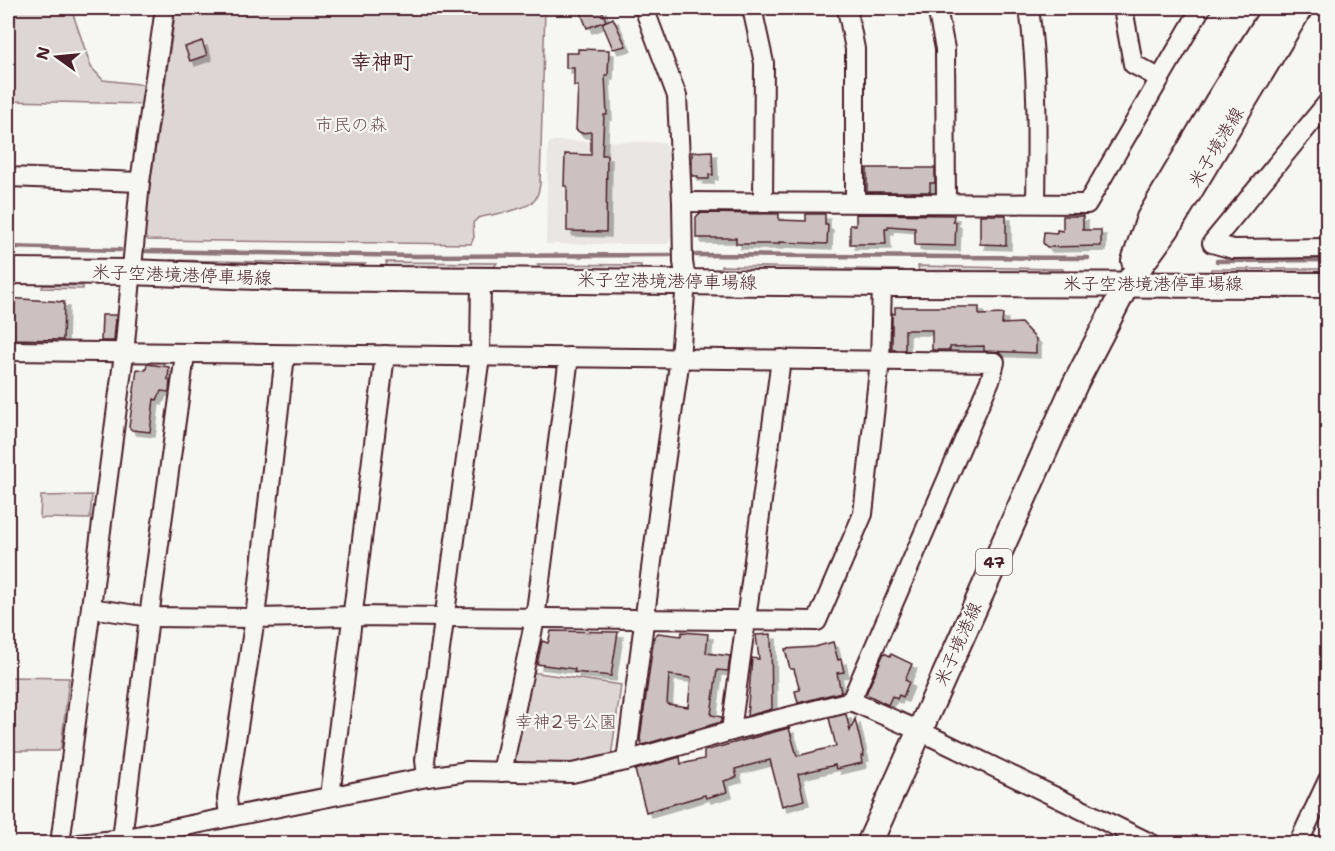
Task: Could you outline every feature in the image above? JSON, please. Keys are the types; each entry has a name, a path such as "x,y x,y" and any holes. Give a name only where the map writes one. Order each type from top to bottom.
{"main road":[{"name":"米子境港線","path":"1127,284 1149,218 1276,8"},
{"name":"米子境港線","path":"869,843 1075,384 1127,284 1167,229 1300,8"},
{"name":"米子空港境港停車場線","path":"8,271 130,272 284,278 882,284 1328,285"}],"street":[{"path":"60,843 124,354 140,182 165,8"},
{"path":"626,761 660,492 680,358 686,281 683,262 677,96 644,8"},
{"path":"752,8 764,63 763,201"},
{"path":"846,8 855,50 855,202"},
{"path":"937,8 945,49 946,201"},
{"path":"1029,8 1037,90 1036,203"},
{"path":"1123,8 1133,64 1159,78"},
{"path":"682,202 946,201 1087,204 1201,8"},
{"path":"1328,102 1212,243 1233,249 1328,248"},
{"path":"8,177 140,182"},
{"path":"427,777 425,760 480,356 481,279"},
{"path":"91,608 149,617 353,616 817,621 863,514 880,361 882,284"},
{"path":"8,351 185,355 995,362 991,378 852,701"},
{"path":"122,839 149,617 185,355"},
{"path":"229,817 227,798 255,618 285,355"},
{"path":"330,796 385,355"},
{"path":"502,772 535,619 569,357"},
{"path":"731,731 781,359"},
{"path":"80,843 122,839 330,796 468,771 572,773 626,761 731,731 852,701 920,731 1152,843"},
{"path":"1298,843 1328,780"}],"shaded area":[{"path":"554,141 664,142 668,150 672,237 667,244 546,244 548,146"}],"green space":[{"path":"8,8 71,8 91,67 103,80 147,85 144,104 8,101"},
{"name":"市民の森","path":"176,8 545,8 540,184 536,198 523,207 478,218 473,223 474,237 471,244 148,240 143,234"},
{"path":"170,260 365,264 359,269 172,265"},
{"path":"386,262 497,263 494,267 387,268"},
{"path":"537,264 641,265 641,269 540,268"},
{"path":"721,266 904,270 897,273 721,271"},
{"path":"918,266 1063,269 1063,274 919,272"},
{"path":"1211,269 1328,269 1327,275 1211,274"},
{"path":"43,285 83,286 83,289 42,288"},
{"path":"92,495 90,519 40,518 41,496"},
{"name":"幸神2号公園","path":"531,672 621,685 611,757 572,768 521,765 513,757"},
{"path":"8,677 69,678 61,748 58,751 8,751"}],"building":[{"path":"579,8 601,8 606,21 587,28"},
{"path":"613,18 626,46 613,49 602,23"},
{"path":"202,41 207,55 190,61 185,47"},
{"path":"578,49 609,50 608,75 605,75 607,115 604,115 602,155 607,155 606,232 567,231 567,186 564,186 565,154 591,155 591,132 581,133 576,130 578,86 574,86 574,68 566,68 566,53 578,53"},
{"path":"712,151 713,175 709,174 709,179 698,179 698,176 692,176 692,152"},
{"path":"867,168 935,168 935,183 930,183 930,192 867,192"},
{"path":"700,213 779,214 779,220 806,221 806,214 825,214 825,225 828,225 827,244 779,242 779,244 736,244 736,238 696,238 696,217"},
{"path":"856,214 954,215 955,246 915,245 915,228 888,226 888,229 885,229 886,244 850,244 850,225 856,225"},
{"path":"980,215 1006,215 1006,245 980,244"},
{"path":"1063,216 1083,216 1083,230 1101,230 1101,246 1047,247 1043,243 1044,232 1063,231"},
{"path":"8,298 64,302 63,340 8,339"},
{"path":"895,307 979,307 979,315 1003,314 1002,324 1021,323 1036,339 1036,353 984,351 984,346 932,350 932,330 905,330 905,350 892,350 892,313 895,314"},
{"path":"102,315 116,315 114,341 101,341"},
{"path":"147,364 169,367 168,380 170,380 169,392 161,391 157,400 154,399 150,432 132,430 129,427 137,369 146,370"},
{"path":"551,631 618,632 611,676 574,672 575,669 537,664 542,641 548,643"},
{"path":"682,632 708,634 706,653 730,656 728,671 717,670 711,715 722,717 721,722 642,745 640,739 654,637 658,633 681,636","holes":["669,675 691,678 688,707 667,704"]},
{"path":"771,634 772,709 747,716 752,658 759,659 756,635"},
{"path":"833,642 844,672 837,673 841,692 798,703 795,691 800,690 794,669 790,669 785,649 815,647"},
{"path":"884,653 912,664 905,680 909,682 903,697 899,695 897,699 892,696 888,705 866,694"},
{"path":"846,714 850,731 855,719 864,756 861,756 862,763 836,769 835,765 798,774 804,800 782,806 770,760 735,769 737,777 724,781 727,792 706,798 705,795 646,812 635,770 680,757 681,764 704,759 704,751 789,728 797,756 836,746 829,718"}],"waterway":[{"path":"8,247 120,250"},
{"path":"146,251 416,256 670,255"},
{"path":"696,255 1088,258"},
{"path":"1217,261 1328,260"}],"district":[{"name":"幸神町","path":"382,62"}]}
